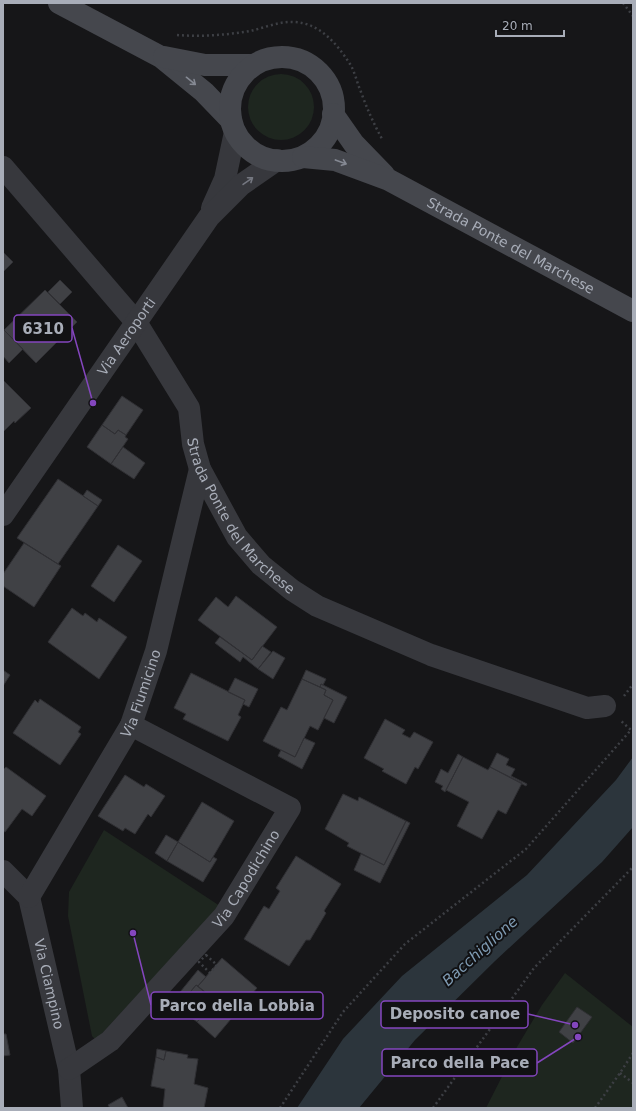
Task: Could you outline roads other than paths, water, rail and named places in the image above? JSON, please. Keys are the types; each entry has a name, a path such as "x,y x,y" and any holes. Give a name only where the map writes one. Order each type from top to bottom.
{"main road":[{"name":"Strada Ponte del Marchese","path":"59,3 161,57 204,92 233,126 243,143 252,152 264,158 290,160 302,156 314,149 324,139 330,127 333,114 333,99 329,85 320,73 309,64 295,58 281,56 266,59 253,65 241,76 233,89 230,104 233,126"},
{"name":"Strada Ponte del Marchese","path":"161,57 205,65 253,65"},
{"name":"Strada Ponte del Marchese","path":"333,114 354,144 389,180"},
{"name":"Strada Ponte del Marchese","path":"302,156 335,160 389,180 633,311"}],"street":[{"name":"Via Aeroporti","path":"209,217 225,179 233,126"},
{"name":"Via Aeroporti","path":"4,509 209,217 241,185 277,160"},
{"name":"Strada Ponte del Marchese","path":"3,167 136,322 189,408 193,444 200,468 237,537 261,565 292,590 317,606 431,655 587,708 605,706"},
{"name":"Via Fiumicino","path":"29,897 131,725 156,651 200,468"},
{"name":"Via Capodichino","path":"69,1069 110,1041 224,916 290,808 131,725"},
{"path":"3,871 29,897"},
{"name":"Via Ciampino","path":"29,897 69,1069 72,1108"}],"water":[{"name":"Bacchiglione","path":"633,757 633,827 602,862 495,961 415,1040 359,1108 297,1108 343,1039 402,976 527,875 616,780"}],"place":[{"name":"6310","path":"93,403"},
{"name":"Parco della Lobbia","path":"133,933"},
{"name":"Deposito canoe","path":"575,1025"},
{"name":"Parco della Pace","path":"578,1037"}]}
